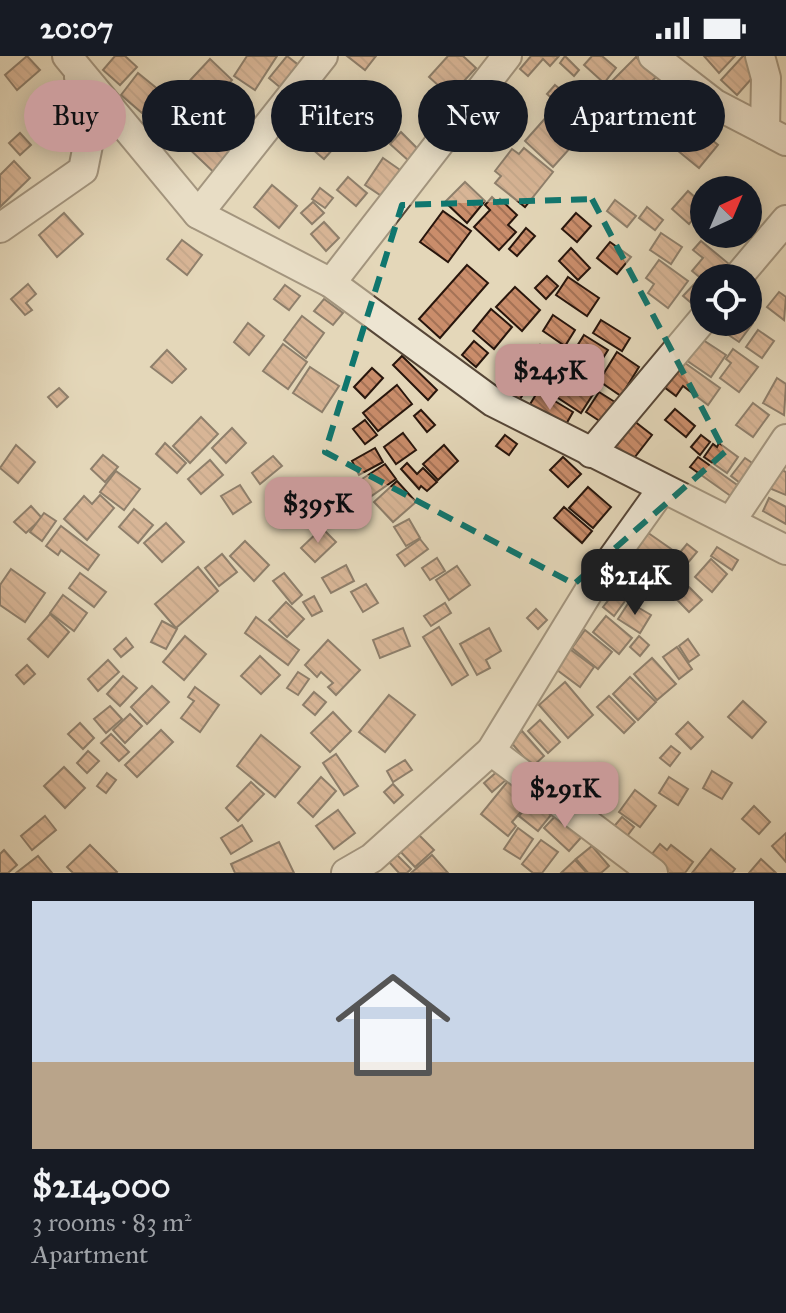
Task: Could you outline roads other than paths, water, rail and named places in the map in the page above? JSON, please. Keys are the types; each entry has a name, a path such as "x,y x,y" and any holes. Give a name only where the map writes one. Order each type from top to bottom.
{"street":[{"path":"198,214 323,56"},
{"path":"331,283 507,56"},
{"path":"653,56 715,104 775,135"},
{"path":"760,56 775,135"},
{"path":"77,60 198,214 331,283 493,402 786,550"},
{"path":"0,228 83,170 92,125 77,60"},
{"path":"749,264 786,220"},
{"path":"591,453 690,335"},
{"path":"731,521 786,439"},
{"path":"346,873 372,858 491,751 589,591 662,489"},
{"path":"491,751 653,873"}]}
